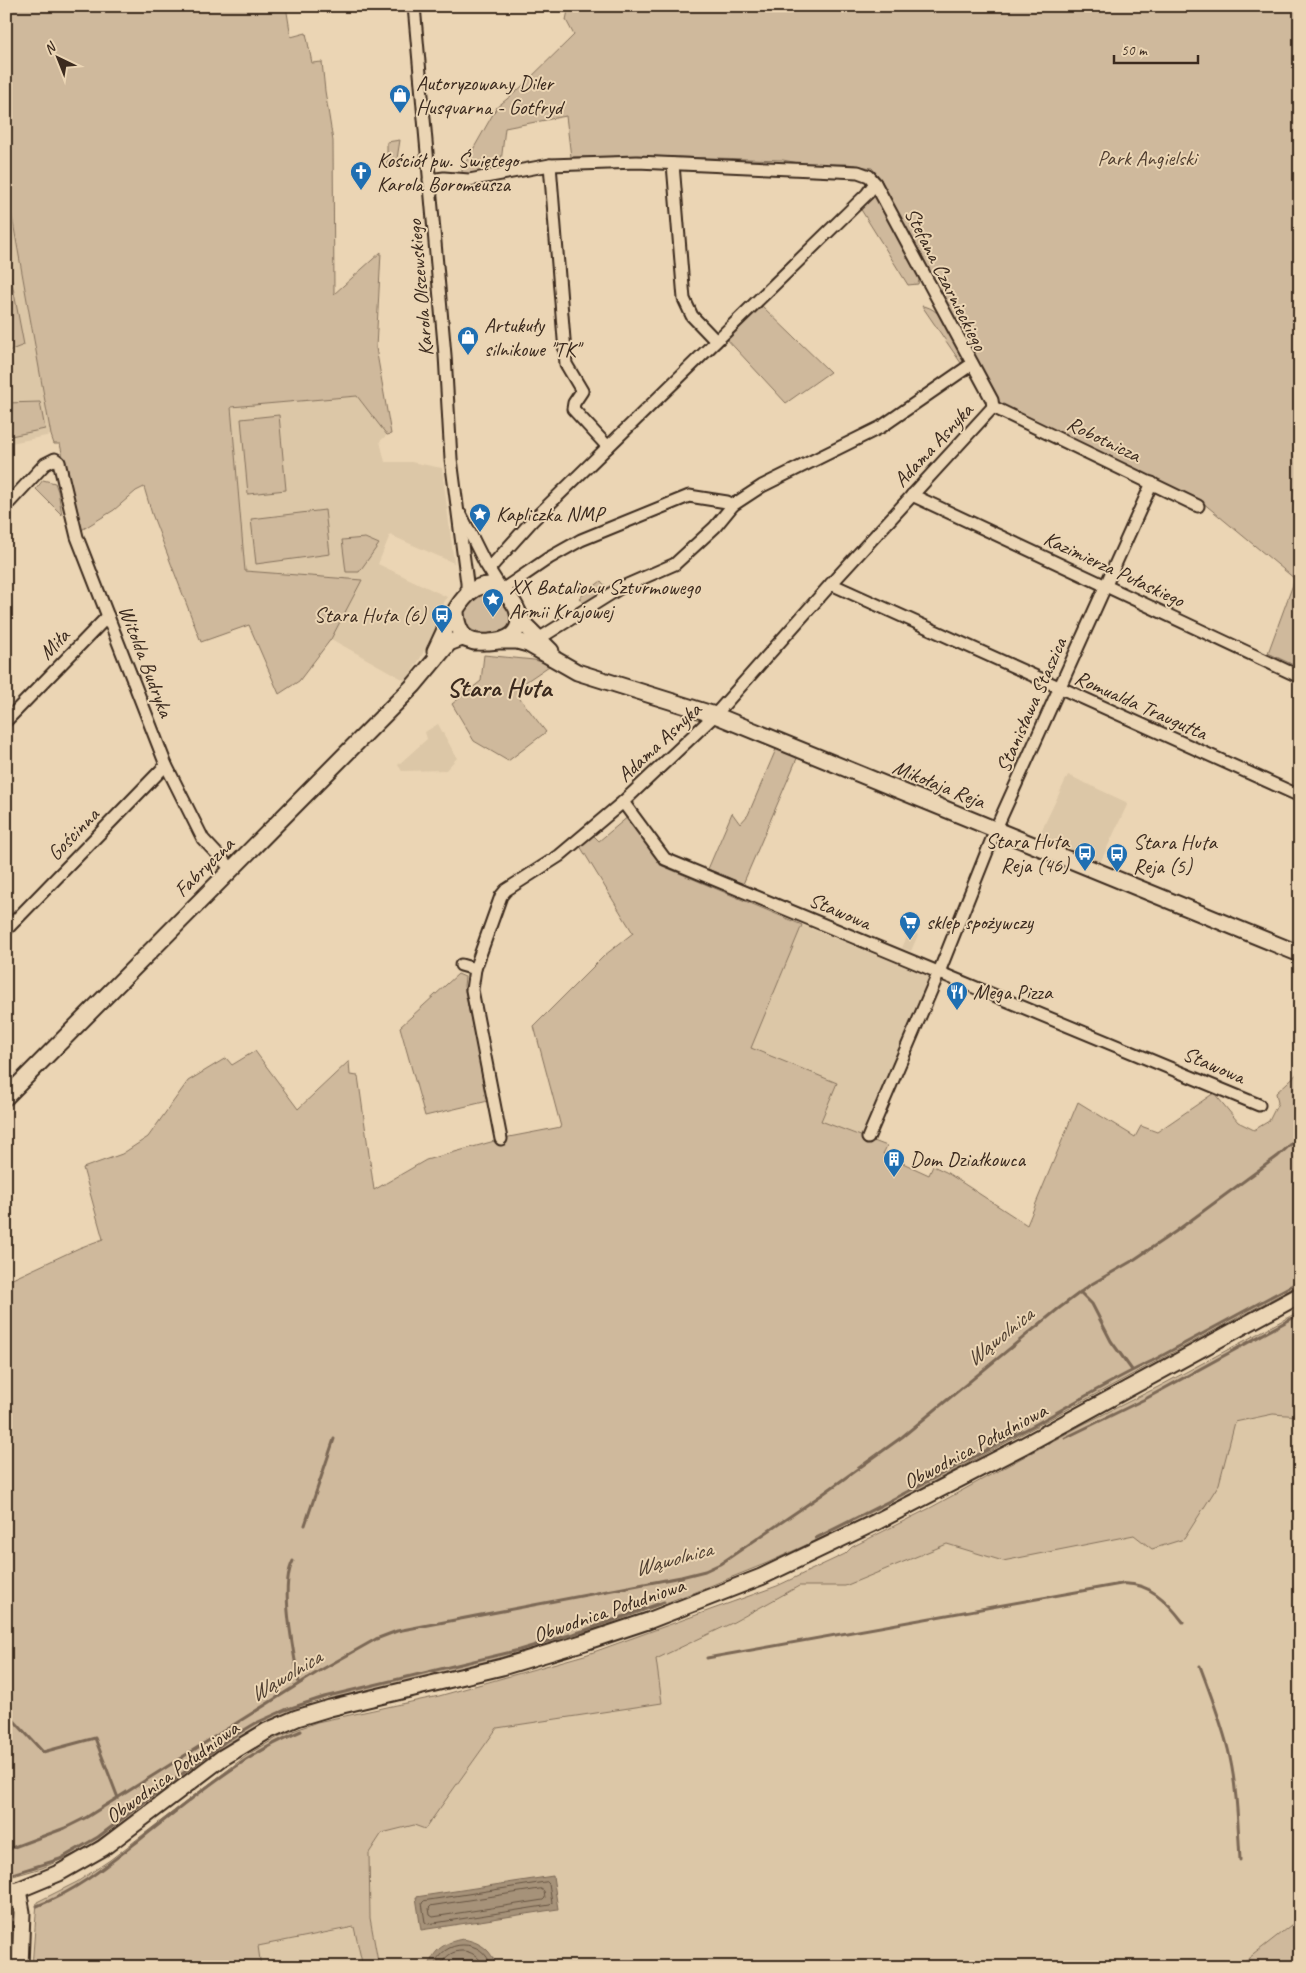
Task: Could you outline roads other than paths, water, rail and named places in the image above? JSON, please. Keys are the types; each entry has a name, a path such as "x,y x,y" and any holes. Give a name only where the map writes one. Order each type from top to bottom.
{"street":[{"name":"Karola Olszewskiego","path":"414,6 445,355 451,459 467,594"},
{"path":"429,180 444,178 469,180 550,165 636,162 858,172 869,176 876,183 608,448 532,520 489,570"},
{"path":"673,164 684,299 692,316 716,341"},
{"path":"550,165 566,364 582,391 574,403 573,409 608,448"},
{"name":"Stefana Czarnieckiego","path":"534,641 620,588 675,564 715,526 733,505 762,486 881,427 972,364 876,183"},
{"path":"972,364 992,400 993,407"},
{"name":"Robotnicza","path":"993,407 1198,506"},
{"name":"Adama Asnyka","path":"500,1139 472,990 475,969 501,896 506,890 559,856 623,802 715,716 831,584 993,407"},
{"name":"Witolda Budryka","path":"6,506 50,460 55,459 59,462 77,536 166,765 203,838 231,869"},
{"name":"Stanisława Staszica","path":"868,1138 996,830 1152,483"},
{"name":"Kazimierza Pułaskiego","path":"912,494 1300,677"},
{"path":"502,590 566,547 689,496 727,502 733,505"},
{"name":"Karola Olszewskiego","path":"457,506 489,570 502,590"},
{"name":"Romualda Traugutta","path":"831,584 1300,796"},
{"path":"481,586 496,587 502,590 518,610 534,641 474,642 466,637 459,628 456,620 456,610 467,594 481,586"},
{"name":"Fabryczna","path":"430,664 456,610"},
{"path":"501,641 517,630 520,622 518,610"},
{"name":"Miła","path":"6,721 108,616"},
{"name":"Fabryczna","path":"6,1097 414,685 430,664 453,640 462,638 474,642"},
{"name":"Mikołaja Reja","path":"534,641 576,672 715,716 1300,954"},
{"name":"Gościnna","path":"6,930 166,765"},
{"name":"Stawowa","path":"623,802 665,859 1260,1105"},
{"path":"461,966 475,969"},
{"name":"Obwodnica Południowa","path":"12,1891 59,1873 103,1848 222,1758 267,1731 297,1718 330,1708 502,1668 576,1645 648,1621 762,1577 853,1534 988,1464 1300,1295"},
{"path":"12,1891 22,1912 20,1967"}],"water":[{"path":"553,1876 558,1909 421,1930 416,1897"},
{"path":"463,1939 484,1947 491,1955 496,1967 429,1967 434,1955 441,1947"}],"waterway":[{"name":"Wąwolnica","path":"6,1850 65,1828 87,1817 321,1670 376,1639 397,1631 681,1577 705,1571 720,1564 902,1437 1058,1309 1090,1285 1132,1261 1175,1232 1278,1156 1300,1136"},
{"path":"816,1538 1011,1438 1109,1383 1300,1281"},
{"path":"1080,1292 1092,1304 1111,1341 1132,1370"},
{"path":"1065,1438 1147,1398 1300,1314"},
{"path":"305,1525 334,1439"},
{"path":"293,1561 289,1572 287,1603 299,1683"},
{"path":"707,1658 1121,1584 1140,1586 1156,1594 1164,1600 1183,1622"},
{"path":"6,1876 60,1859 98,1837 226,1741 256,1723 285,1710 324,1697 519,1650 583,1631 664,1602"},
{"path":"1200,1666 1222,1728 1231,1763 1237,1804 1240,1860"},
{"path":"6,1712 43,1752 95,1738 118,1798"},
{"path":"37,1906 66,1893 93,1876 200,1792 238,1765 258,1752 301,1731"}],"place":[{"name":"Autoryzowany Diler Husqvarna - Gotfryd","path":"400,114"},
{"name":"Kościół pw. Świętego Karola Boromeusza","path":"361,191"},
{"name":"Artukuły silnikowe \"TK\"","path":"468,356"},
{"name":"Kapliczka NMP","path":"480,533"},
{"name":"XX Batalionu Szturmowego Armii Krajowej","path":"493,618"},
{"name":"Stara Huta (6)","path":"442,634"},
{"name":"Stara Huta Reja (46)","path":"1085,872"},
{"name":"Stara Huta Reja (5)","path":"1117,873"},
{"name":"sklep spożywczy","path":"910,941"},
{"name":"Mega Pizza","path":"957,1011"},
{"name":"Dom Działkowca","path":"894,1178"}],"district":[{"name":"Stara Huta","path":"499,687"}],"park label":[{"name":"Park Angielski","path":"1147,158"}]}
